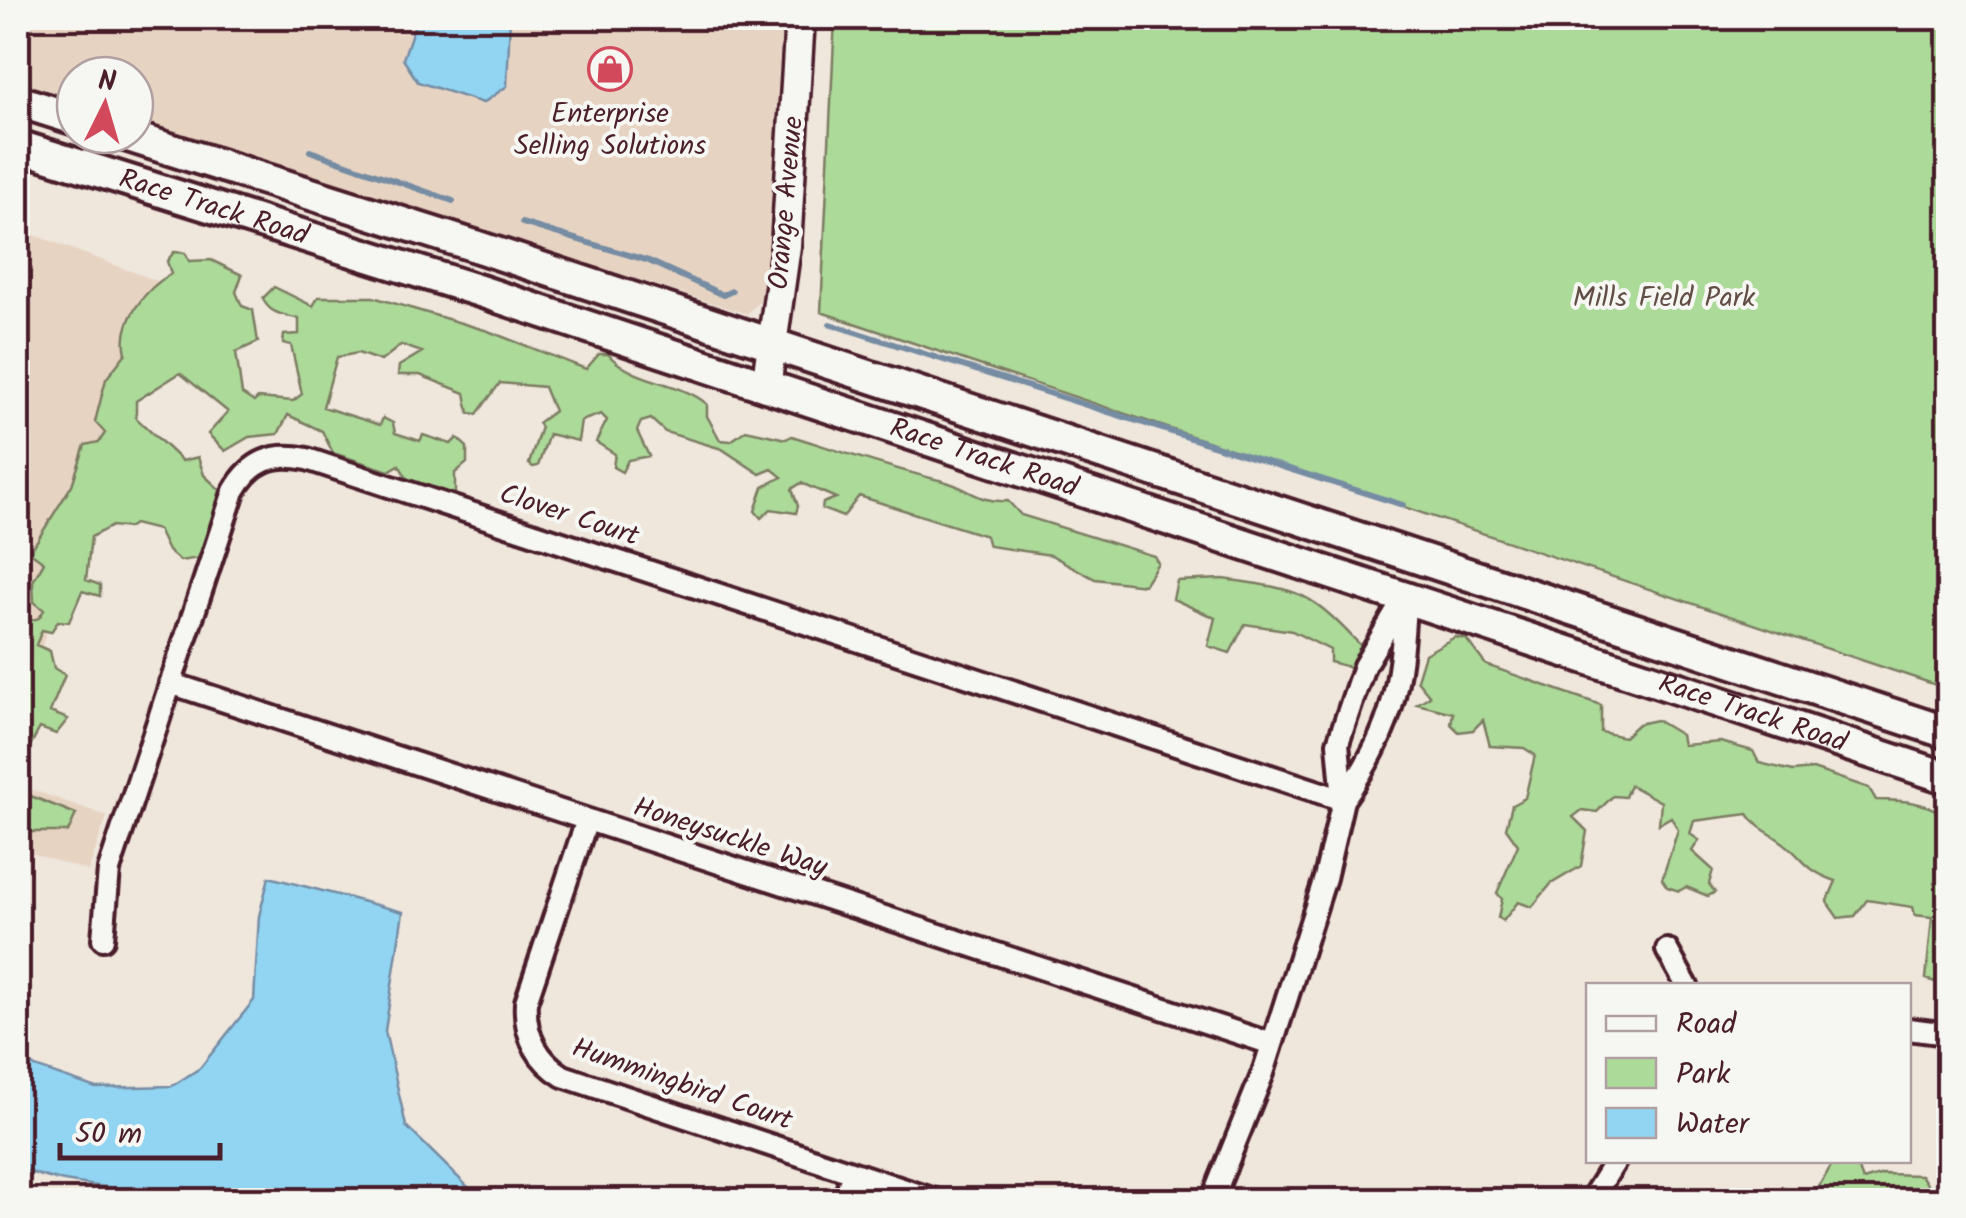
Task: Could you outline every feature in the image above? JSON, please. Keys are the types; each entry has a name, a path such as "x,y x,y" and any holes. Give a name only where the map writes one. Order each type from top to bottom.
{"main road":[{"path":"18,100 55,112"},
{"name":"Race Track Road","path":"155,145 1948,733"},
{"name":"Race Track Road","path":"18,146 766,387 1948,778"},
{"path":"122,178 126,155"}],"street":[{"name":"Orange Avenue","path":"766,387 786,246 800,18"},
{"name":"Clover Court","path":"103,939 109,870 234,491 250,466 293,456 1343,800"},
{"path":"1212,1200 1229,1168 1325,878 1343,800 1338,743 1364,666 1423,559"},
{"path":"1343,800 1374,756 1401,678 1405,597"},
{"name":"Honeysuckle Way","path":"170,683 1272,1044"},
{"name":"Hummingbird Court","path":"587,820 526,1002 528,1034 538,1054 563,1076 934,1200"},
{"path":"1667,950 1684,983"},
{"path":"1911,1029 1948,1034"},
{"path":"1591,1200 1614,1163"},
{"path":"844,1200 853,1173"}],"shaded area":[{"path":"18,18 782,18 765,295 747,314 155,127 155,55 55,55 55,95 18,83"},
{"path":"18,229 160,282 18,719"},
{"path":"18,785 107,816 88,871 18,849"}],"green space":[{"name":"Mills Field Park","path":"835,18 1948,18 1948,689 821,312"},
{"path":"174,252 185,253 189,261 211,260 242,275 236,292 242,306 253,310 258,342 236,352 242,394 254,402 258,398 293,401 302,394 291,345 283,343 284,335 299,334 299,319 278,313 265,303 263,298 274,287 313,306 318,297 373,297 488,331 586,369 599,354 608,354 630,371 683,390 707,404 707,416 720,440 731,441 746,430 786,439 792,436 952,484 989,500 1008,501 1021,515 1154,556 1158,563 1144,585 1095,579 1051,555 989,546 986,536 859,496 843,517 822,509 823,503 836,498 801,483 792,489 798,506 796,513 771,509 761,518 755,511 763,487 782,477 772,469 760,474 722,449 665,432 651,419 641,422 637,431 649,456 628,460 622,472 613,467 615,454 596,442 607,420 601,414 581,421 578,441 549,434 538,466 533,467 529,464 541,427 538,423 554,411 544,387 500,383 477,414 469,413 465,393 420,375 398,375 399,366 422,352 401,345 381,361 358,353 337,357 323,407 380,425 383,418 393,423 395,433 420,441 423,435 451,444 457,438 467,447 467,463 455,473 455,496 408,480 399,465 389,471 333,453 322,431 288,415 278,434 249,437 225,451 208,434 228,412 180,373 136,401 136,418 182,461 198,457 204,475 220,490 200,558 180,561 168,551 158,530 134,524 128,528 112,526 91,537 86,580 100,585 100,596 82,591 69,622 58,621 51,632 42,630 36,645 50,651 54,668 65,675 50,712 68,719 56,734 40,728 18,768 18,640 23,623 39,618 44,610 34,602 33,581 44,562 30,552 72,485 85,445 99,442 105,433 95,422 106,379 126,353 126,330 136,307 171,274 167,261"},
{"path":"1223,579 1287,590 1315,603 1362,647 1353,668 1330,662 1330,650 1292,631 1245,624 1230,653 1208,646 1215,618 1173,599 1177,581"},
{"path":"1455,637 1466,639 1486,665 1601,705 1601,732 1624,737 1638,724 1656,720 1681,735 1683,745 1721,742 1753,751 1759,763 1793,771 1813,769 1869,788 1876,800 1914,803 1941,813 1948,819 1948,966 1935,982 1926,979 1932,917 1915,915 1913,907 1867,900 1855,916 1838,918 1827,902 1836,881 1809,867 1748,814 1694,821 1690,834 1699,840 1692,851 1713,870 1709,884 1715,892 1708,896 1686,887 1679,891 1667,887 1662,879 1678,830 1671,817 1659,824 1661,802 1630,785 1625,797 1613,796 1597,812 1582,810 1573,817 1587,831 1581,866 1551,884 1532,907 1518,902 1503,921 1498,918 1502,899 1497,893 1518,845 1506,828 1512,805 1525,798 1535,755 1524,748 1490,746 1483,720 1473,730 1459,732 1451,724 1453,713 1417,704 1430,696 1417,680 1425,654"},
{"path":"18,791 76,814 68,832 31,832 18,812"},
{"path":"1833,1163 1857,1163 1863,1180 1883,1174 1921,1175 1929,1187 1948,1190 1948,1200 1766,1199 1783,1187 1795,1197 1816,1191"}],"water":[{"path":"417,18 510,18 507,86 483,103 418,82 403,59"},
{"path":"269,877 403,912 385,1031 406,1126 473,1192 491,1200 167,1200 54,1179 18,1167 18,1055 35,1067 96,1088 172,1086 200,1068 254,1000 259,916"}],"waterway":[{"path":"310,151 453,201"},
{"path":"522,223 649,261 723,295 732,291"},
{"path":"830,324 1403,505"}],"place":[{"name":"Enterprise Selling Solutions","path":"610,69"}]}
